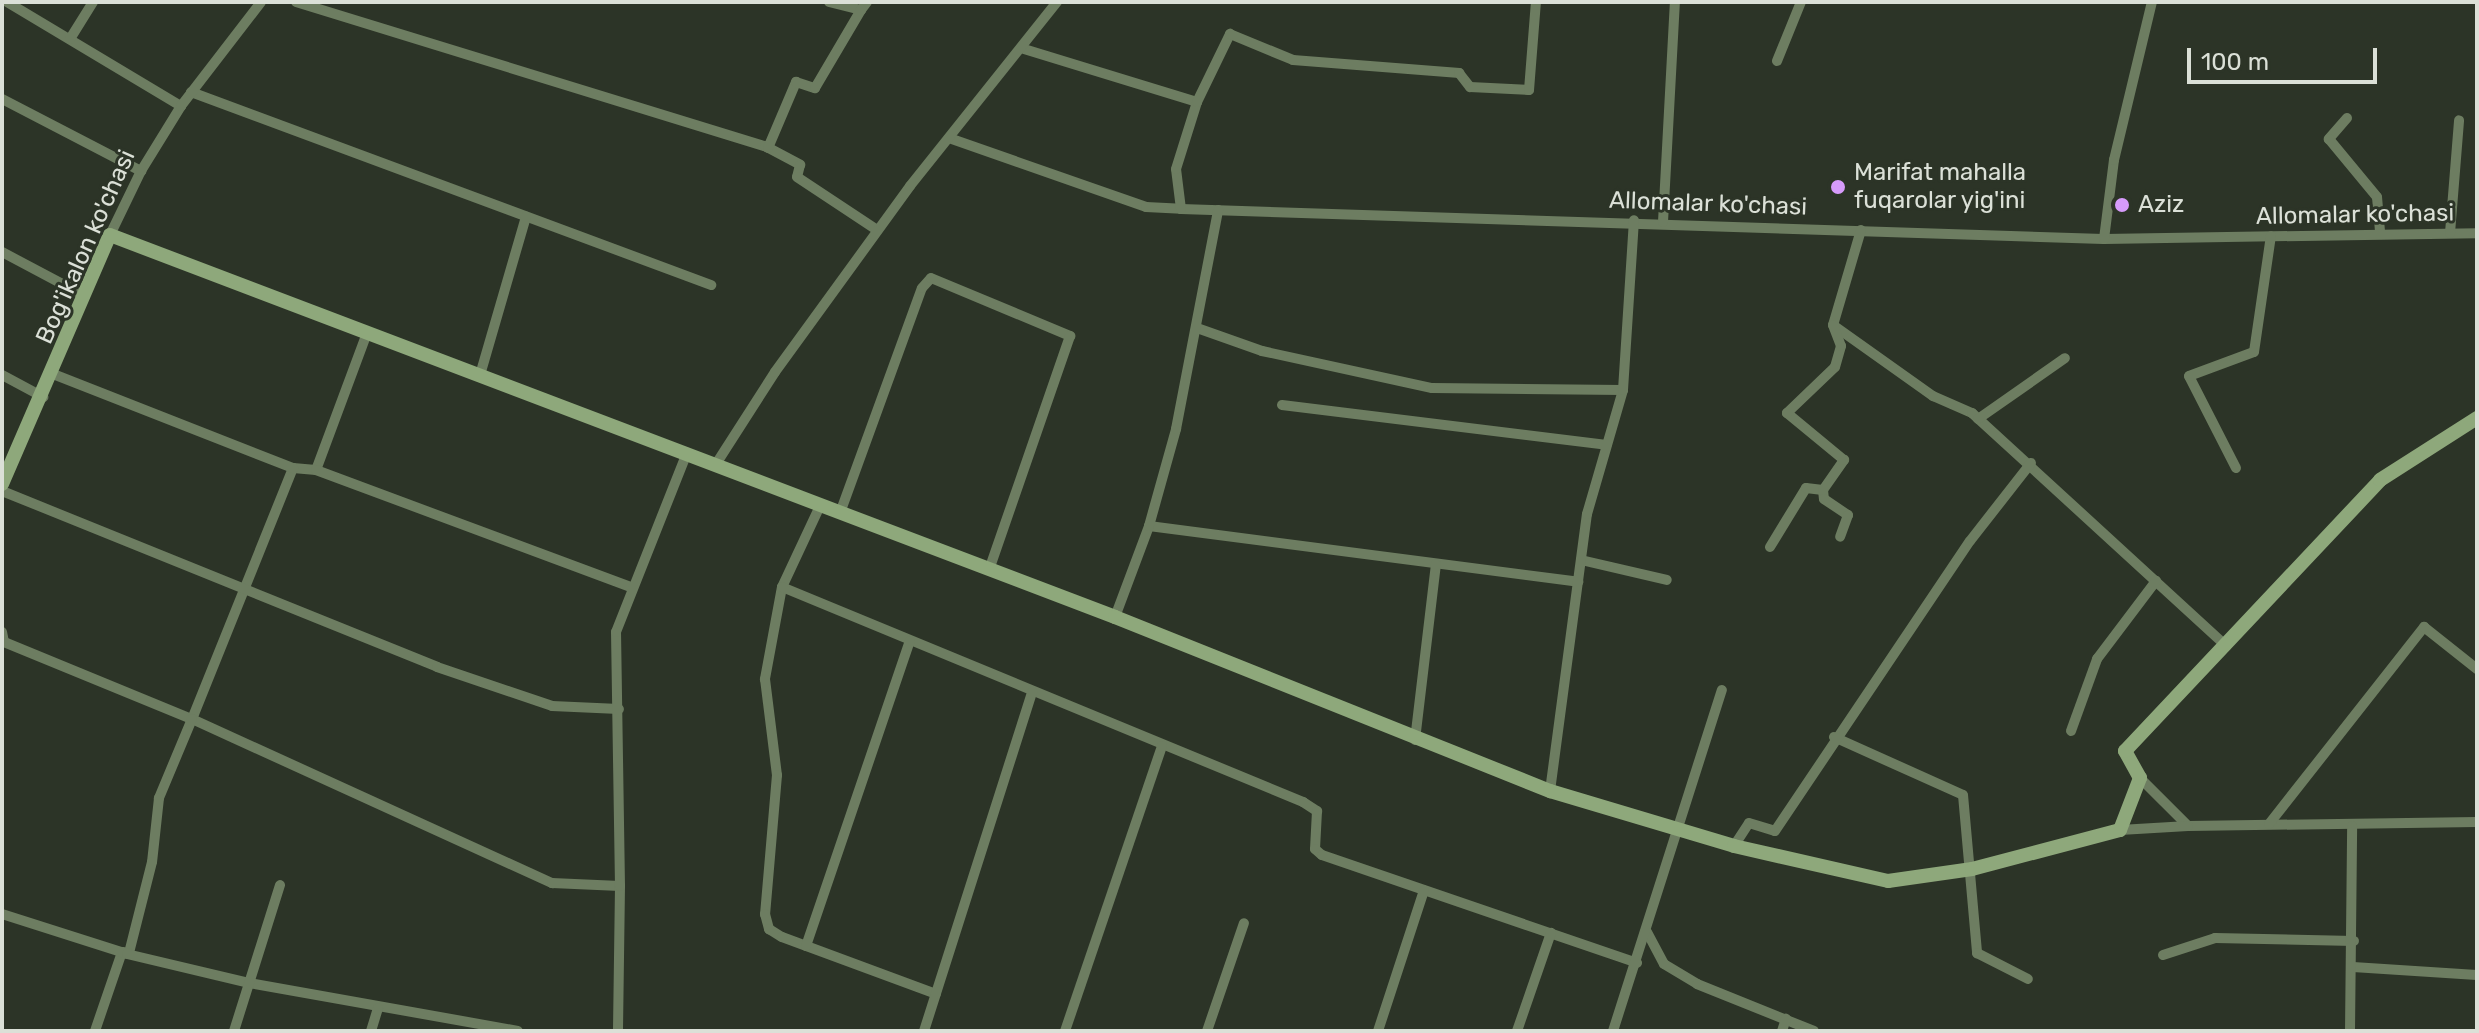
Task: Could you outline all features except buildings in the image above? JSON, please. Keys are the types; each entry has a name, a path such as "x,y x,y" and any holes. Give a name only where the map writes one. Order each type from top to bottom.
{"street":[{"path":"7,2 181,106"},
{"path":"70,39 93,2"},
{"name":"Bog'ikalon ko'chasi","path":"2,484 141,171 181,106 261,2"},
{"path":"296,2 768,148 800,165 797,177 877,230"},
{"path":"768,148 796,82 815,88 864,6 829,2"},
{"path":"716,464 775,372 877,230 1024,49 1057,2"},
{"path":"1181,209 1176,169 1197,102 1230,34 1293,60 1459,73 1470,87 1529,90 1536,2"},
{"path":"1663,222 1675,2"},
{"path":"1777,61 1801,2"},
{"path":"2104,239 2114,160 2152,2"},
{"path":"1024,49 1197,102"},
{"path":"191,92 711,285"},
{"path":"2,99 141,171"},
{"path":"2347,118 2329,139 2377,197 2380,234"},
{"path":"2450,233 2459,120"},
{"name":"Allomalar ko'chasi","path":"949,138 1146,207 1634,220 2104,239 2477,233"},
{"path":"1115,617 1149,526 1197,328 1218,210"},
{"path":"480,375 526,217"},
{"path":"1550,791 1581,560 1623,390 1634,220"},
{"path":"1840,537 1848,515 1824,499 1823,490 1844,460 1787,413 1835,367 1841,346 1833,325 1861,230"},
{"path":"110,235 1115,617 1415,740 1550,791 1734,846 1888,881 1972,869 2120,830 2269,824 2352,826 2477,822"},
{"path":"2236,468 2189,376 2254,352 2271,236"},
{"path":"2,252 85,296"},
{"path":"840,513 922,288 931,278 1070,336 989,570"},
{"path":"1833,325 1933,396 1978,419 2031,463 2226,646"},
{"path":"1197,328 1262,351 1432,388 1623,390"},
{"path":"316,470 367,333"},
{"path":"1978,419 2065,358"},
{"path":"53,374 293,468 316,470 630,587"},
{"path":"2,375 43,397"},
{"path":"1282,405 1607,445"},
{"path":"2188,826 2140,778 2125,751 2380,480 2474,425"},
{"path":"618,1031 620,886 616,632 630,587 687,453"},
{"path":"1734,846 1749,823 1775,831 1834,737 1970,541 2031,463"},
{"path":"122,952 129,953 152,862 159,798 293,468"},
{"path":"1770,547 1806,488 1823,490"},
{"path":"2,491 437,667 552,706 619,709"},
{"path":"820,506 782,587 765,679 777,775 765,914 769,929 806,946 936,994"},
{"path":"1149,526 1578,582"},
{"path":"1581,560 1667,580"},
{"path":"1415,740 1436,564"},
{"path":"2071,731 2097,659 2156,581"},
{"path":"782,587 1317,811 1315,849 1322,855 1637,963"},
{"path":"2269,824 2424,627 2477,669"},
{"path":"806,946 910,641"},
{"path":"3,642 192,719 552,883 620,886"},
{"path":"1613,1031 1722,690"},
{"path":"924,1031 1032,692"},
{"path":"1834,737 1963,795 1972,869 1977,953 2028,979"},
{"path":"1065,1031 1162,746"},
{"path":"2120,830 2140,778"},
{"path":"2350,1031 2354,941 2352,826"},
{"path":"234,1031 280,885"},
{"path":"1378,1031 1424,890"},
{"path":"2,914 122,952 249,983 516,1031"},
{"path":"1207,1031 1244,923"},
{"path":"1647,932 1664,964 1814,1031"},
{"path":"1517,1031 1551,933"},
{"path":"2163,955 2215,938 2354,941"},
{"path":"95,1031 122,952"},
{"path":"2353,967 2477,975"},
{"path":"371,1031 378,1008"},
{"path":"1782,1031 1786,1019"}],"place":[{"name":"Marifat mahalla fuqarolar yig'ini","path":"1838,187"},
{"name":"Aziz","path":"2122,205"}]}
